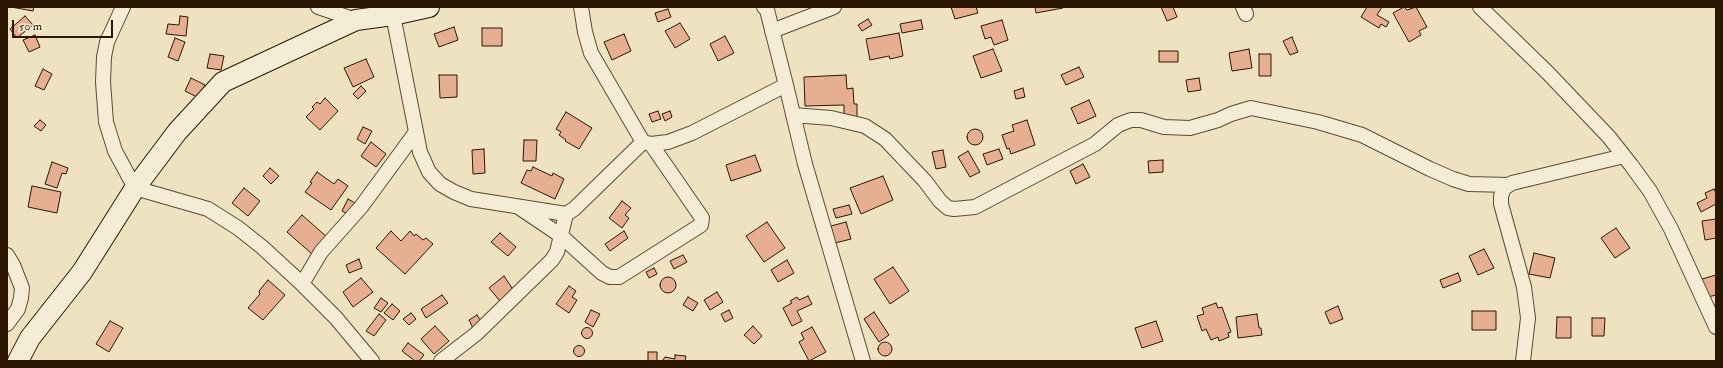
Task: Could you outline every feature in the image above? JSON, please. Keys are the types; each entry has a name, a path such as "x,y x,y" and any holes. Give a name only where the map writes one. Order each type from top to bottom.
{"street":[{"path":"123,7 107,42 104,57 103,82 106,122 115,151 135,188 208,209 238,228 262,247 302,284 336,318 372,361"},
{"path":"318,7 356,20"},
{"path":"18,361 30,338 82,272 135,188 177,132 223,82 356,20 393,15 430,7"},
{"path":"519,207 560,235 602,273 610,277 619,277 701,225 702,218 647,143 591,53 585,32 581,7"},
{"path":"764,7 767,10 805,164 863,361"},
{"path":"772,31 834,7"},
{"path":"1480,7 1548,72 1609,137 1650,191 1691,270 1716,327"},
{"path":"393,15 420,152 429,172 440,184 454,192 471,198 519,207 545,209 566,214"},
{"path":"441,361 476,334 552,260 557,252 566,214 574,209 647,143 668,142 692,133 786,85"},
{"path":"793,115 831,118 865,126 885,138 925,181 940,201 948,208 954,209 975,208 1095,144 1118,126 1131,120 1141,120 1164,127 1190,128 1251,108 1318,122 1362,135 1430,170 1469,184 1509,185 1624,156"},
{"path":"302,284 321,252 361,207 416,132"},
{"path":"1509,185 1504,188 1501,196 1501,204 1524,287 1528,318 1523,361"},
{"path":"7,255 13,265 22,288 18,309 7,324"}],"building":[{"path":"11,7 34,7 33,11"},
{"path":"951,7 976,7 978,13 955,19"},
{"path":"1035,7 1063,7 1063,8 1036,13"},
{"path":"1161,7 1173,7 1177,17 1167,21"},
{"path":"1367,7 1382,7 1377,15 1389,22 1386,27 1381,24 1379,28 1361,17"},
{"path":"1404,7 1407,10 1416,7 1427,27 1419,31 1421,35 1409,42 1393,13"},
{"path":"668,9 671,17 658,22 655,13"},
{"path":"25,16 33,25 17,38 10,29"},
{"path":"180,16 188,17 186,36 166,34 168,24 179,25"},
{"path":"868,19 872,25 862,31 858,25"},
{"path":"921,20 923,29 902,33 900,24"},
{"path":"1002,20 1008,40 994,45 991,37 985,39 981,26"},
{"path":"680,23 690,39 675,48 665,31"},
{"path":"454,27 458,40 439,47 434,34"},
{"path":"482,28 502,28 502,46 482,46"},
{"path":"899,33 903,56 890,59 889,56 870,60 866,39"},
{"path":"624,34 631,51 612,60 604,42"},
{"path":"35,35 40,47 29,52 23,40"},
{"path":"725,36 734,53 718,61 710,44"},
{"path":"1292,37 1298,52 1290,55 1283,41"},
{"path":"175,38 185,42 178,61 168,57"},
{"path":"993,49 1002,71 981,78 973,56"},
{"path":"1249,49 1252,68 1232,71 1229,53"},
{"path":"1159,51 1178,51 1178,62 1159,62"},
{"path":"210,54 224,56 221,70 207,68"},
{"path":"1259,54 1271,54 1271,76 1259,76"},
{"path":"366,59 374,77 353,87 344,68"},
{"path":"1079,67 1084,77 1066,85 1061,75"},
{"path":"43,69 52,74 44,90 35,86"},
{"path":"439,75 457,75 457,97 440,98"},
{"path":"846,75 847,89 853,88 854,104 857,104 857,120 844,120 844,105 805,106 804,77"},
{"path":"191,78 205,85 199,98 185,91"},
{"path":"1199,78 1201,90 1188,92 1186,80"},
{"path":"361,86 366,91 358,99 353,94"},
{"path":"1023,88 1025,97 1016,99 1014,91"},
{"path":"325,98 338,111 320,130 306,117 314,109 312,107 317,102 320,104"},
{"path":"1089,100 1096,116 1078,124 1071,108"},
{"path":"658,111 661,119 652,122 649,114"},
{"path":"670,111 672,117 665,121 662,114"},
{"path":"566,112 592,128 579,149 565,141 566,140 559,135 561,132 556,129"},
{"path":"40,120 46,125 41,131 34,126"},
{"path":"1027,120 1035,145 1011,154 1009,148 1007,149 1002,135 1014,131 1012,125"},
{"path":"363,127 372,131 365,144 357,139"},
{"path":"975,129 982,134 983,137 978,144 975,145 968,140 967,137 972,130"},
{"path":"524,140 537,140 536,161 523,161"},
{"path":"371,142 386,154 376,167 361,156"},
{"path":"484,149 485,173 473,174 472,150"},
{"path":"999,149 1003,159 987,165 983,154"},
{"path":"943,150 946,167 936,169 932,152"},
{"path":"968,151 980,172 970,177 958,157"},
{"path":"755,155 761,171 731,181 726,165"},
{"path":"1163,160 1163,172 1149,173 1148,161"},
{"path":"52,162 68,168 66,174 62,173 57,188 45,184"},
{"path":"1083,164 1090,177 1076,184 1070,171"},
{"path":"533,167 552,176 553,173 564,179 555,199 521,183 527,170 531,171"},
{"path":"270,168 279,176 271,184 263,176"},
{"path":"317,172 334,184 338,179 348,186 331,210 305,192 312,183 310,182"},
{"path":"883,176 893,200 861,214 850,188"},
{"path":"32,186 61,192 57,213 28,207"},
{"path":"244,188 260,201 248,216 232,203"},
{"path":"1714,189 1716,193 1716,204 1701,212 1697,203 1707,198 1705,193"},
{"path":"348,199 355,203 349,215 342,211"},
{"path":"622,201 631,208 625,215 629,218 622,228 609,218"},
{"path":"849,205 852,214 836,218 833,209"},
{"path":"302,215 327,237 312,254 287,232"},
{"path":"1716,219 1716,238 1705,240 1702,221"},
{"path":"767,222 785,248 764,262 746,236"},
{"path":"846,222 851,239 835,243 831,226"},
{"path":"1616,228 1630,248 1615,258 1601,238"},
{"path":"391,231 401,241 410,231 414,236 416,234 423,240 426,238 433,244 405,274 376,248"},
{"path":"624,231 628,238 610,251 605,244"},
{"path":"500,233 516,247 508,256 491,242"},
{"path":"1484,249 1494,268 1478,275 1469,256"},
{"path":"1534,253 1555,258 1550,278 1529,274"},
{"path":"683,255 687,262 674,269 670,261"},
{"path":"359,259 362,268 349,273 346,265"},
{"path":"787,260 794,273 778,282 771,270"},
{"path":"893,267 909,291 890,304 874,279"},
{"path":"654,268 657,274 649,278 646,272"},
{"path":"1458,273 1461,281 1443,288 1440,280"},
{"path":"1716,275 1716,295 1708,297 1702,279"},
{"path":"504,276 514,291 500,301 489,288"},
{"path":"668,277 674,279 676,285 674,291 668,293 662,291 660,285 662,279"},
{"path":"361,278 373,292 353,307 343,292"},
{"path":"268,280 285,295 263,320 248,308 260,294 259,291"},
{"path":"569,286 576,291 572,297 577,300 569,313 556,304"},
{"path":"717,292 723,302 710,310 704,300"},
{"path":"442,295 448,303 426,318 421,309"},
{"path":"808,296 812,304 797,311 802,321 792,326 783,308 792,303 790,301 797,297 799,300"},
{"path":"688,297 698,303 693,311 683,305"},
{"path":"381,298 388,303 381,312 374,308"},
{"path":"1216,303 1218,308 1222,307 1231,332 1228,333 1229,337 1219,341 1218,337 1211,340 1206,329 1202,331 1197,316 1204,314 1202,308"},
{"path":"392,304 400,311 393,320 384,313"},
{"path":"1338,306 1343,319 1330,324 1325,312"},
{"path":"591,310 600,314 593,327 585,322"},
{"path":"729,310 733,318 725,322 721,314"},
{"path":"1472,311 1496,311 1496,330 1472,330"},
{"path":"874,312 889,335 879,342 864,319"},
{"path":"411,313 416,319 409,325 403,319"},
{"path":"379,314 386,320 374,336 366,331"},
{"path":"1257,314 1259,328 1261,328 1262,335 1238,338 1236,317"},
{"path":"477,315 482,323 473,328 469,320"},
{"path":"1557,317 1571,317 1571,338 1556,338"},
{"path":"1592,318 1605,318 1604,336 1592,336"},
{"path":"110,321 123,328 109,352 96,344"},
{"path":"1156,321 1163,341 1142,348 1135,328"},
{"path":"435,326 449,341 434,354 421,339"},
{"path":"753,326 762,336 754,344 744,335"},
{"path":"812,327 826,352 809,361 799,342 804,339 801,333"},
{"path":"585,328 589,328 591,329 591,337 585,338 582,335 582,331"},
{"path":"882,342 888,342 892,346 892,352 888,356 882,356 878,352 878,346"},
{"path":"408,343 424,355 419,361 415,361 402,351"},
{"path":"579,345 583,347 585,351 583,355 579,357 575,355 573,351 575,347"},
{"path":"648,352 657,352 657,361 648,361"},
{"path":"675,355 686,356 685,361 662,361 665,357 675,359"}]}
